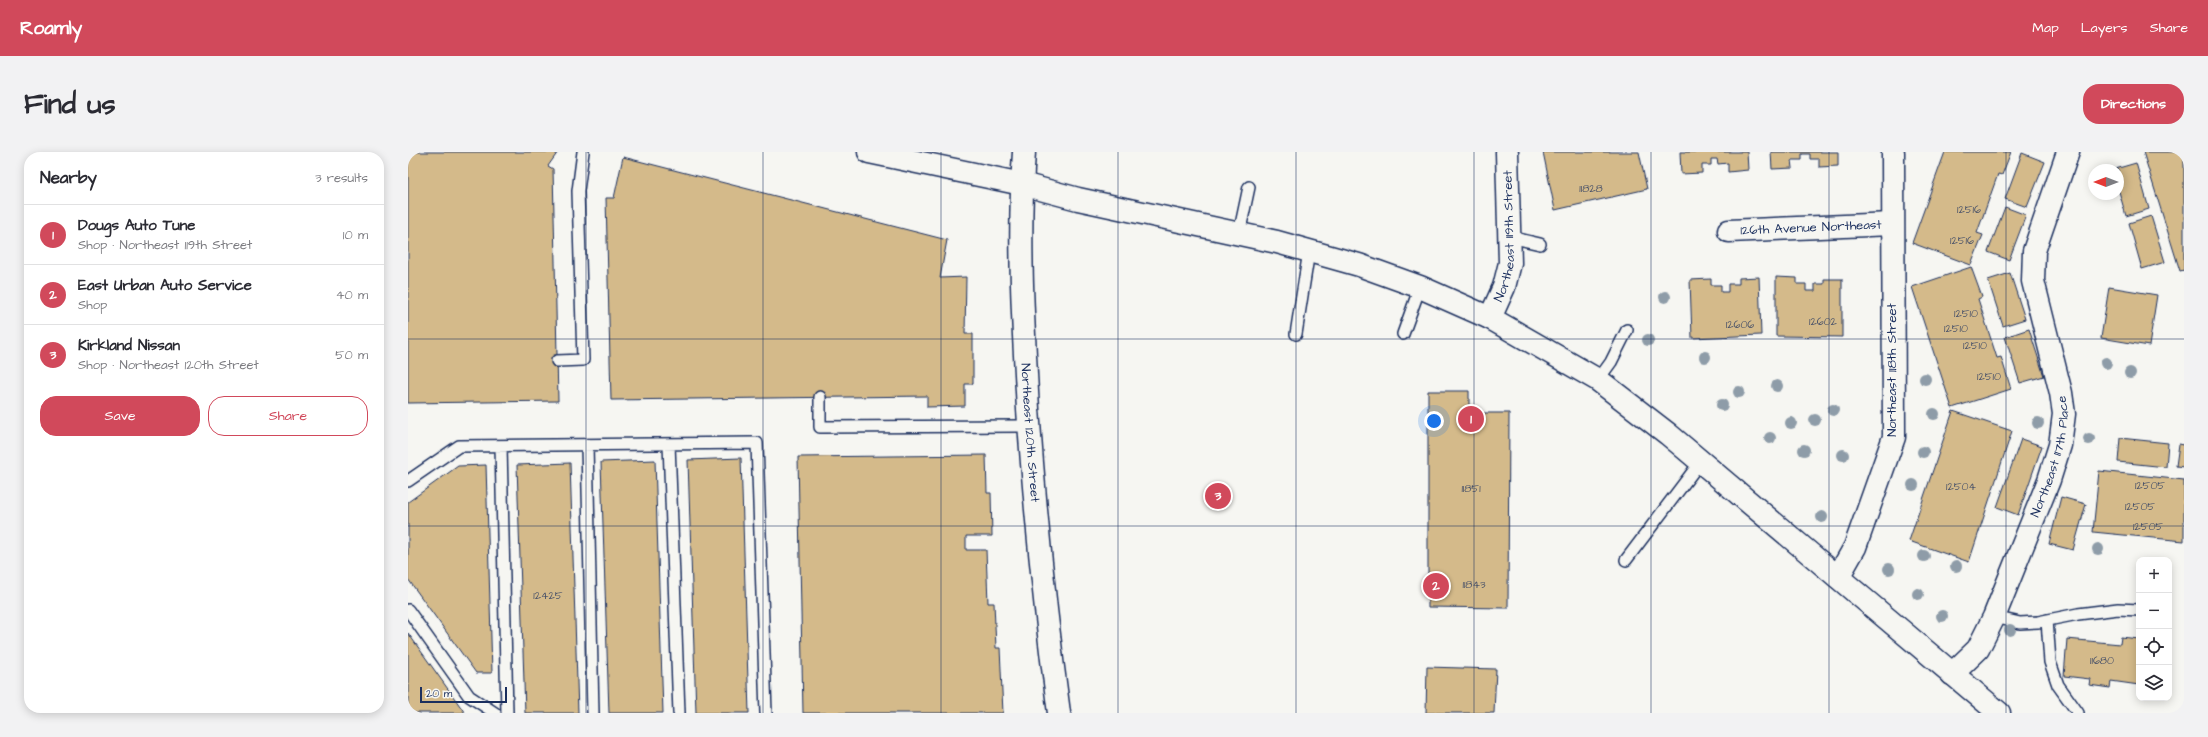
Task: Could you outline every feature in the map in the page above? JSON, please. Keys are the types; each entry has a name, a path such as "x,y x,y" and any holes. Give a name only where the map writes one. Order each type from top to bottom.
{"street":[{"path":"869,152 1022,184 1078,199 1239,234 1309,251 1359,265 1420,287 1490,318 1598,380 1700,461 1998,713"},
{"name":"Northeast 120th Street","path":"1024,152 1022,184 1022,323 1035,509 1059,713"},
{"name":"Northeast 119th Street","path":"1490,318 1504,286 1510,263 1507,152"},
{"name":"Northeast 118th Street","path":"1838,577 1856,547 1894,437 1892,224 1893,152"},
{"name":"Northeast 117th Place","path":"1952,674 1978,649 1994,616 2049,480 2060,445 2064,414 2061,393 2033,281 2034,251 2068,152"},
{"name":"126th Avenue Northeast","path":"1729,231 1892,224"}],"lane":[{"path":"557,361 583,360 578,191 583,152"},
{"path":"1239,234 1249,187"},
{"path":"1510,238 1540,244"},
{"path":"1296,334 1309,251"},
{"path":"1403,334 1420,287"},
{"path":"1598,380 1611,362 1627,330"},
{"path":"820,397 820,428 1029,426"},
{"path":"408,481 459,446 757,443 766,713"},
{"path":"669,444 679,713"},
{"path":"587,445 593,713"},
{"path":"501,446 507,713"},
{"path":"1626,560 1700,461"},
{"path":"1994,616 2020,623 2118,609 2136,610"},
{"path":"408,610 469,696 494,713"},
{"path":"2048,620 2050,662 2058,685 2078,713"}],"building":[{"path":"408,152 558,152 548,166 553,169 558,401 408,403"},
{"path":"1543,152 1639,152 1647,189 1555,210"},
{"path":"1680,152 1747,152 1748,170 1728,172 1728,163 1718,164 1717,159 1711,159 1711,165 1702,165 1702,173 1681,174"},
{"path":"1771,152 1838,152 1838,166 1819,167 1819,159 1810,159 1810,154 1802,154 1802,160 1792,160 1793,168 1772,169"},
{"path":"1945,152 2011,152 2002,175 1998,174 1977,233 1983,235 1971,265 1912,243"},
{"path":"2143,152 2184,152 2184,270 2180,271"},
{"path":"2022,153 2045,162 2027,207 2005,199"},
{"path":"623,157 947,240 940,278 966,277 965,334 973,334 973,384 965,384 965,406 927,407 927,396 611,400 606,198 614,198"},
{"path":"2136,163 2149,209 2126,216 2121,200 2124,200 2124,166"},
{"path":"2005,207 2026,215 2009,260 1988,252"},
{"path":"2151,216 2165,262 2142,269 2129,223"},
{"path":"1971,267 1982,297 1978,299 1997,358 2001,357 2011,389 1952,408 1912,287"},
{"path":"2010,273 2025,319 2003,326 1988,280"},
{"path":"1759,277 1761,335 1692,338 1690,280 1711,279 1711,285 1721,285 1721,292 1728,292 1728,284 1739,284 1739,278"},
{"path":"1776,277 1797,278 1797,284 1806,284 1806,291 1815,291 1815,284 1824,284 1824,279 1842,279 1842,337 1776,336"},
{"path":"2109,287 2157,295 2149,346 2101,338"},
{"path":"2029,329 2044,376 2020,383 2005,337"},
{"path":"1428,391 1469,391 1469,413 1509,413 1508,608 1428,607"},
{"path":"1953,411 2012,431 1969,562 1909,541"},
{"path":"2120,438 2168,443 2166,467 2118,462"},
{"path":"2021,439 2042,446 2018,515 1997,507"},
{"path":"2179,444 2184,445 2184,467 2176,466"},
{"path":"986,455 987,493 991,493 992,536 966,536 966,550 986,550 988,603 994,603 996,648 1000,648 1003,713 803,713 798,457"},
{"path":"741,458 749,713 696,713 688,460"},
{"path":"655,460 663,713 609,713 601,462"},
{"path":"570,463 578,713 525,713 517,465"},
{"path":"486,465 492,673 476,673 408,579 408,502 458,466"},
{"path":"2099,471 2184,480 2184,541 2093,532"},
{"path":"2061,497 2086,504 2073,550 2049,544"},
{"path":"408,633 465,713 408,713"},
{"path":"2121,637 2136,639 2136,685 2111,681 2110,688 2089,685 2090,679 2064,676 2067,639 2120,644"},
{"path":"1427,667 1496,669 1494,713 1426,713"}],"place":[{"name":"Dougs Auto Tune","path":"1471,419"},
{"name":"Kirkland Nissan","path":"1218,496"},
{"name":"East Urban Auto Service","path":"1436,586"}]}
